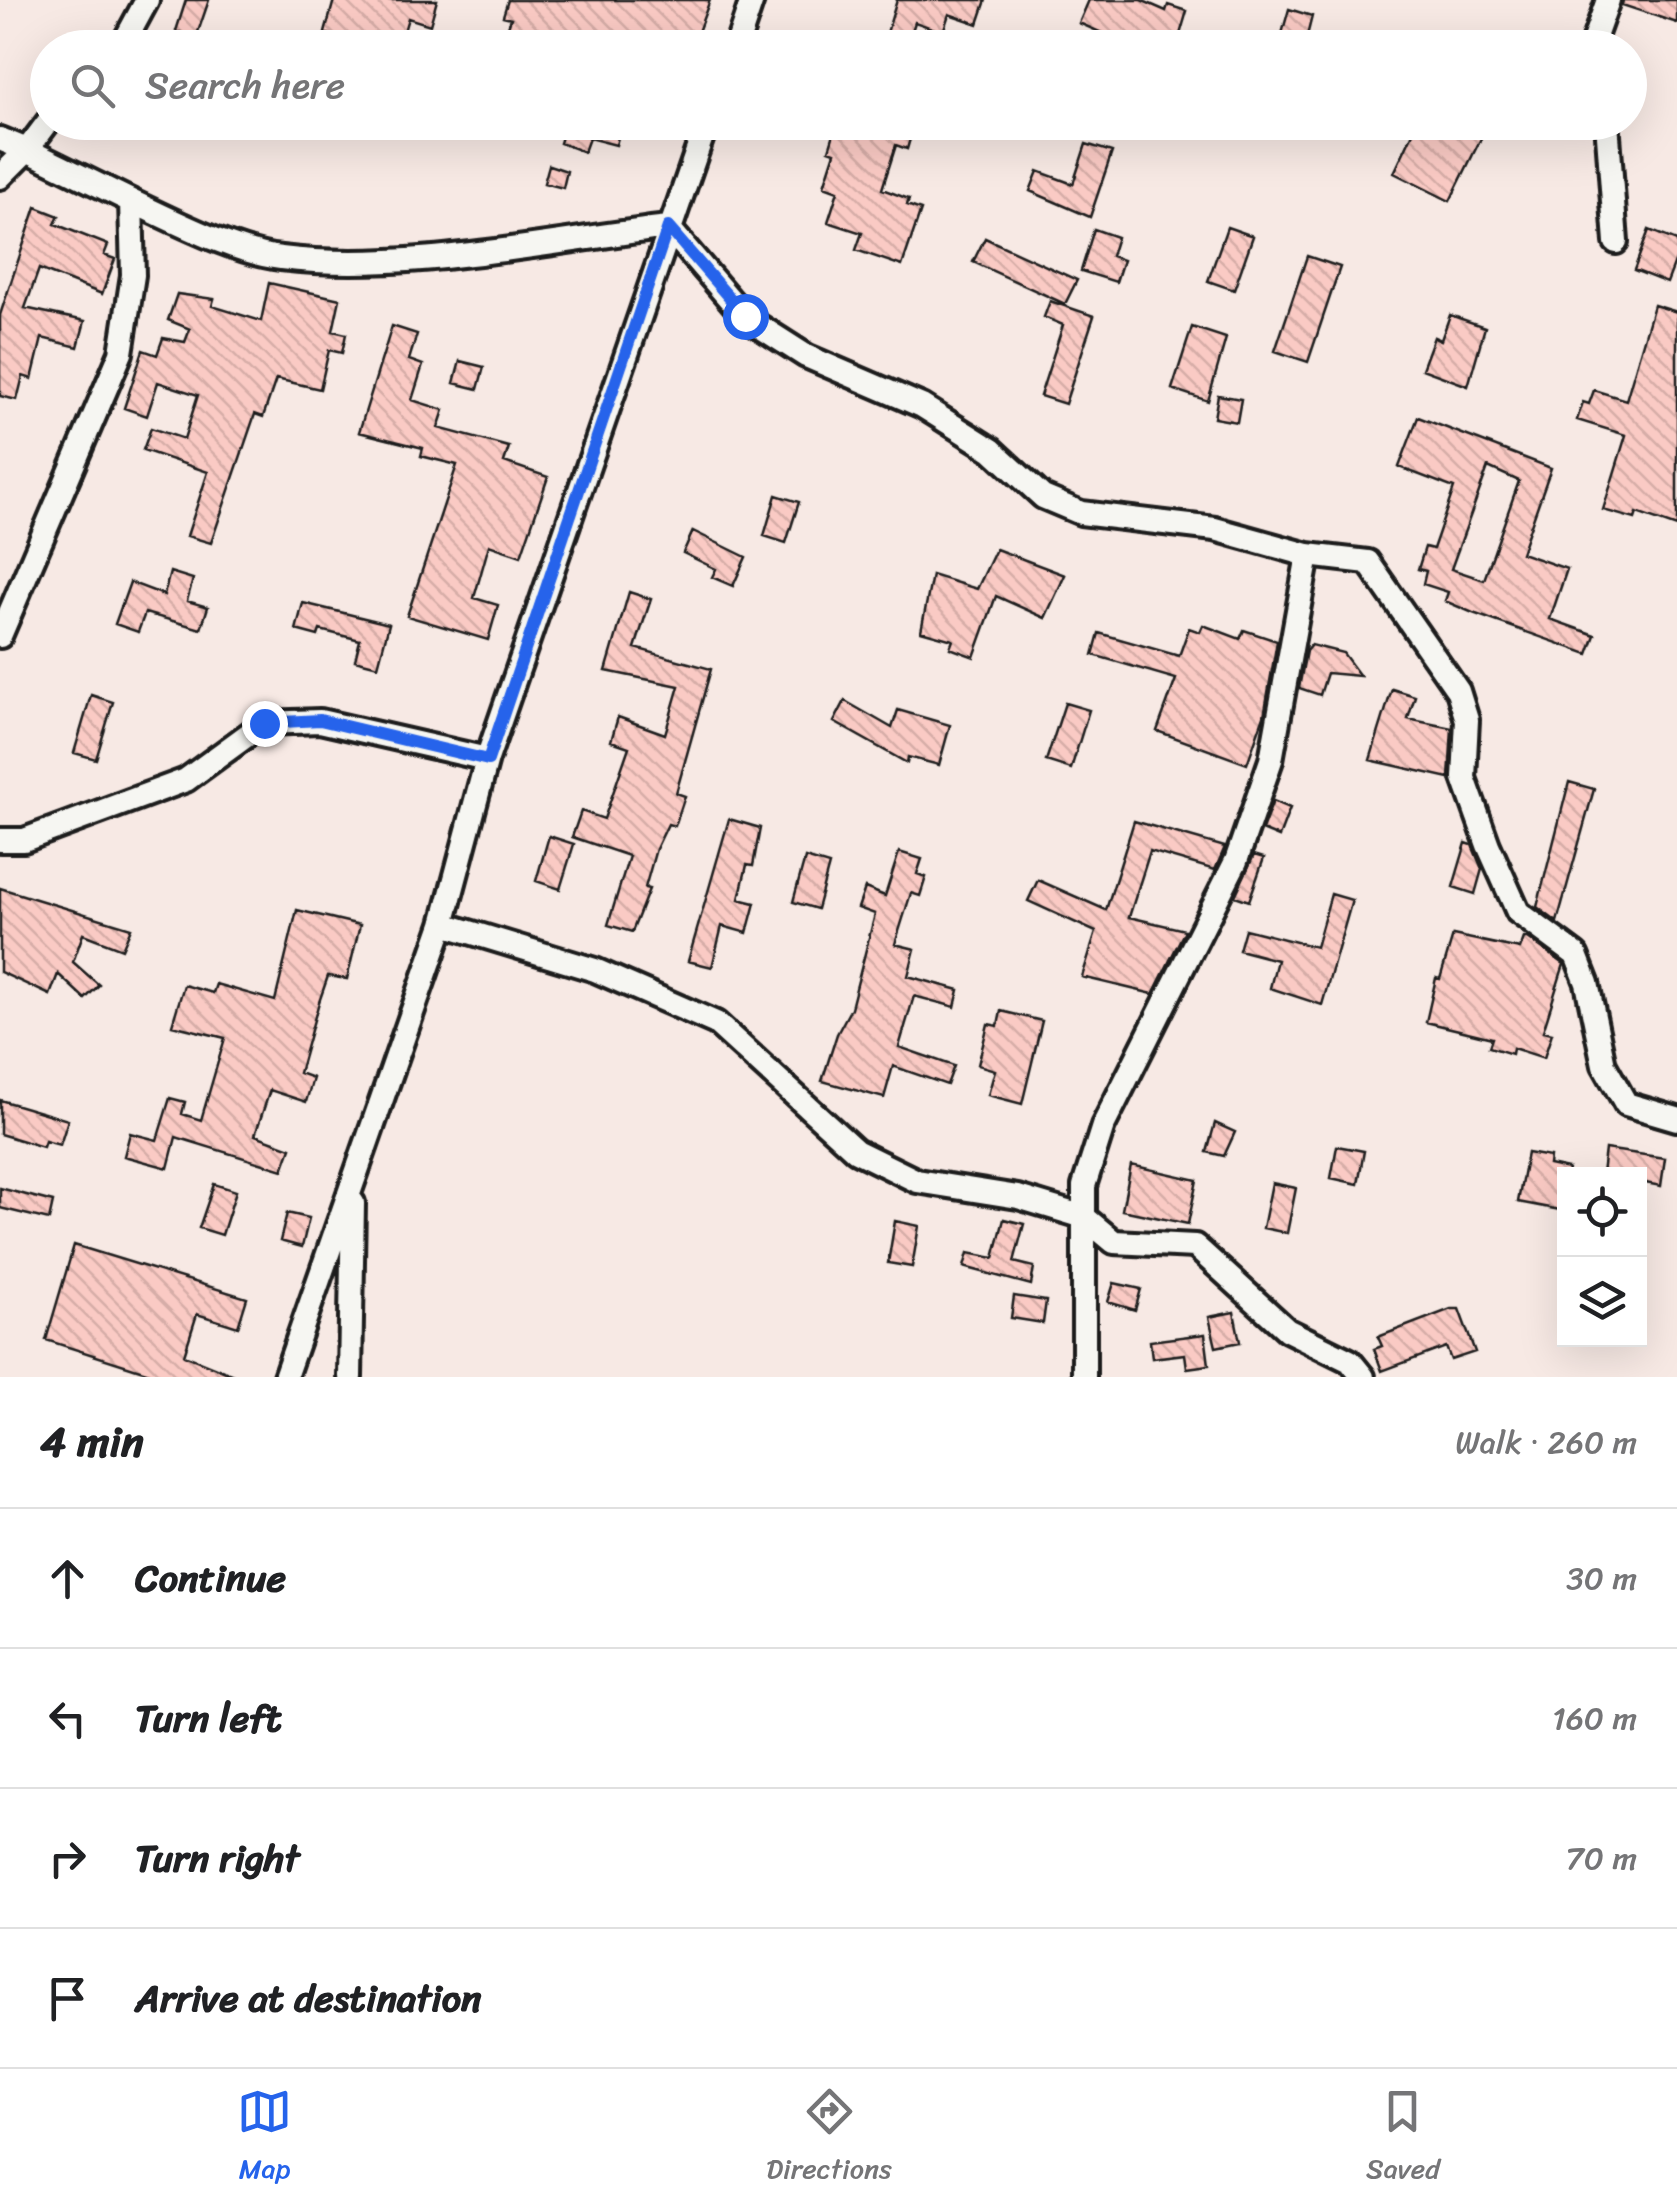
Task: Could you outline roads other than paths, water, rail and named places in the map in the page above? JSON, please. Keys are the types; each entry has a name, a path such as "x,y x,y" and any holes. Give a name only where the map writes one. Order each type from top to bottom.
{"street":[{"path":"131,30 147,0"},
{"path":"742,30 752,0"},
{"path":"1597,30 1608,0"},
{"path":"0,138 185,226 278,258 401,260 668,227"},
{"path":"0,177 34,140"},
{"path":"285,1377 443,924 488,760 668,227 701,140"},
{"path":"1608,140 1616,242"},
{"path":"0,636 121,353 133,275 131,201"},
{"path":"668,227 745,316 806,356 922,406 992,450 1043,497 1081,513 1215,529 1308,555 1368,562 1458,691 1467,720 1464,778 1518,912 1576,955 1587,983 1604,1065 1626,1104 1677,1119"},
{"path":"1084,1377 1084,1186 1104,1126 1236,861 1271,760 1308,555"},
{"path":"0,840 24,840 186,780 264,723 320,720 488,760"},
{"path":"443,924 595,970 716,1023 856,1151 917,1180 1018,1197 1084,1217 1114,1242 1194,1246 1287,1330 1350,1361 1363,1377"},
{"path":"350,1377 354,1180"}]}
